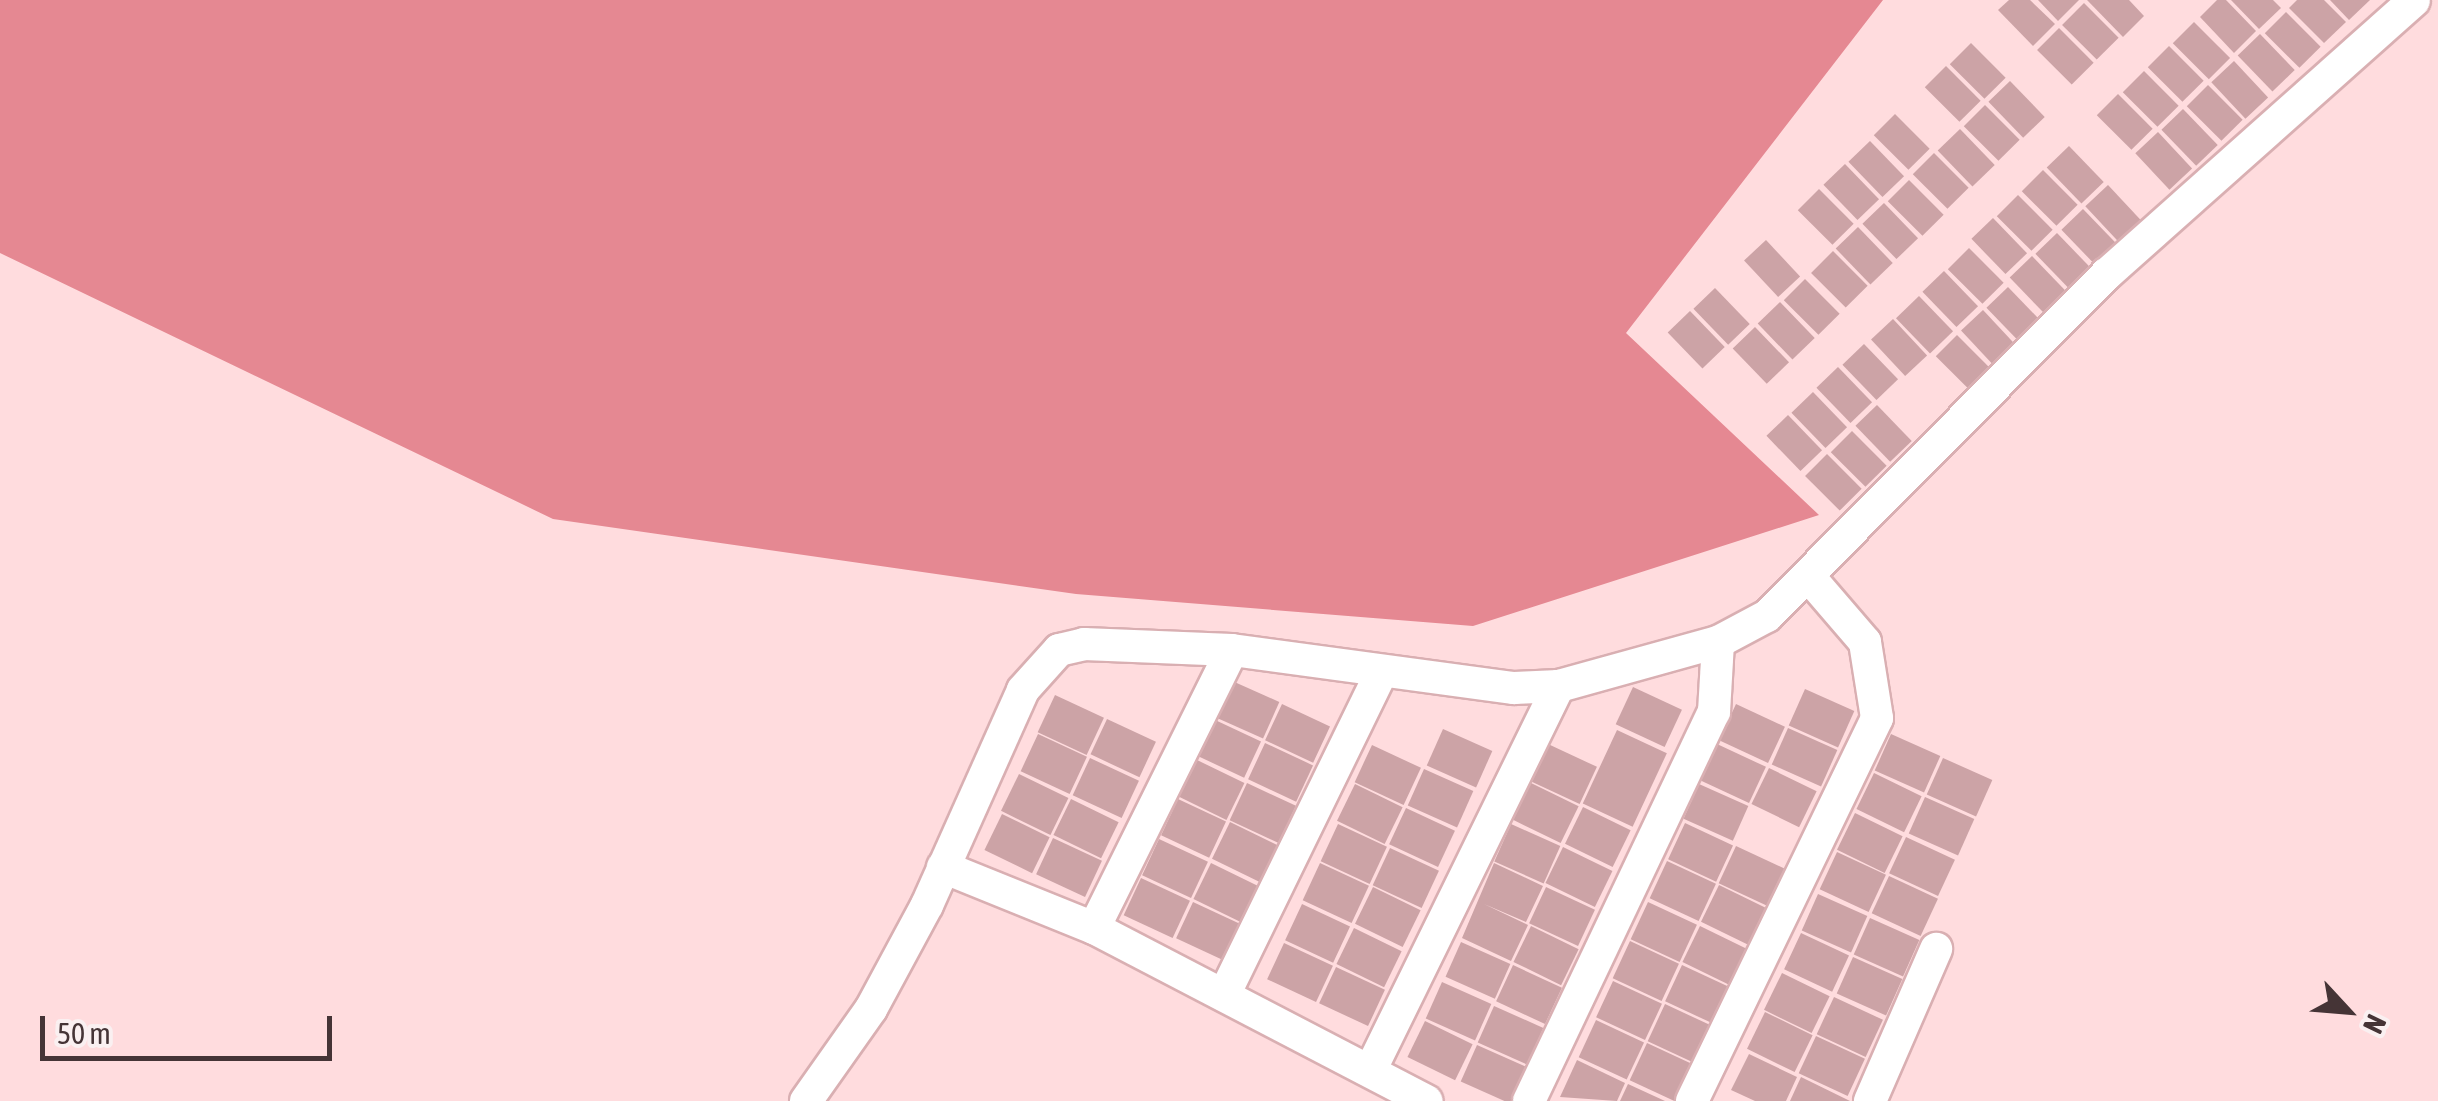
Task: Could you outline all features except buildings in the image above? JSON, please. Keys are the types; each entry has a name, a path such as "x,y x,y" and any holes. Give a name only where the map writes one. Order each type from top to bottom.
{"street":[{"path":"806,1101 872,1008 1023,690 1059,650 1084,644 1232,650 1380,674 1514,688 1559,686 1718,642 1767,616 2107,274 2414,0"},
{"path":"1692,1101 1877,718 1866,642 1809,577"},
{"path":"1529,1101 1714,712 1718,642"},
{"path":"1094,928 1232,650"},
{"path":"1224,996 1380,674"},
{"path":"1370,1071 1559,686"},
{"path":"942,867 1094,928 1427,1101"},
{"path":"1870,1101 1936,949"}],"shaded area":[{"path":"0,0 1883,0 1626,333 1819,515 1473,626 1076,594 553,519 0,253"}]}
